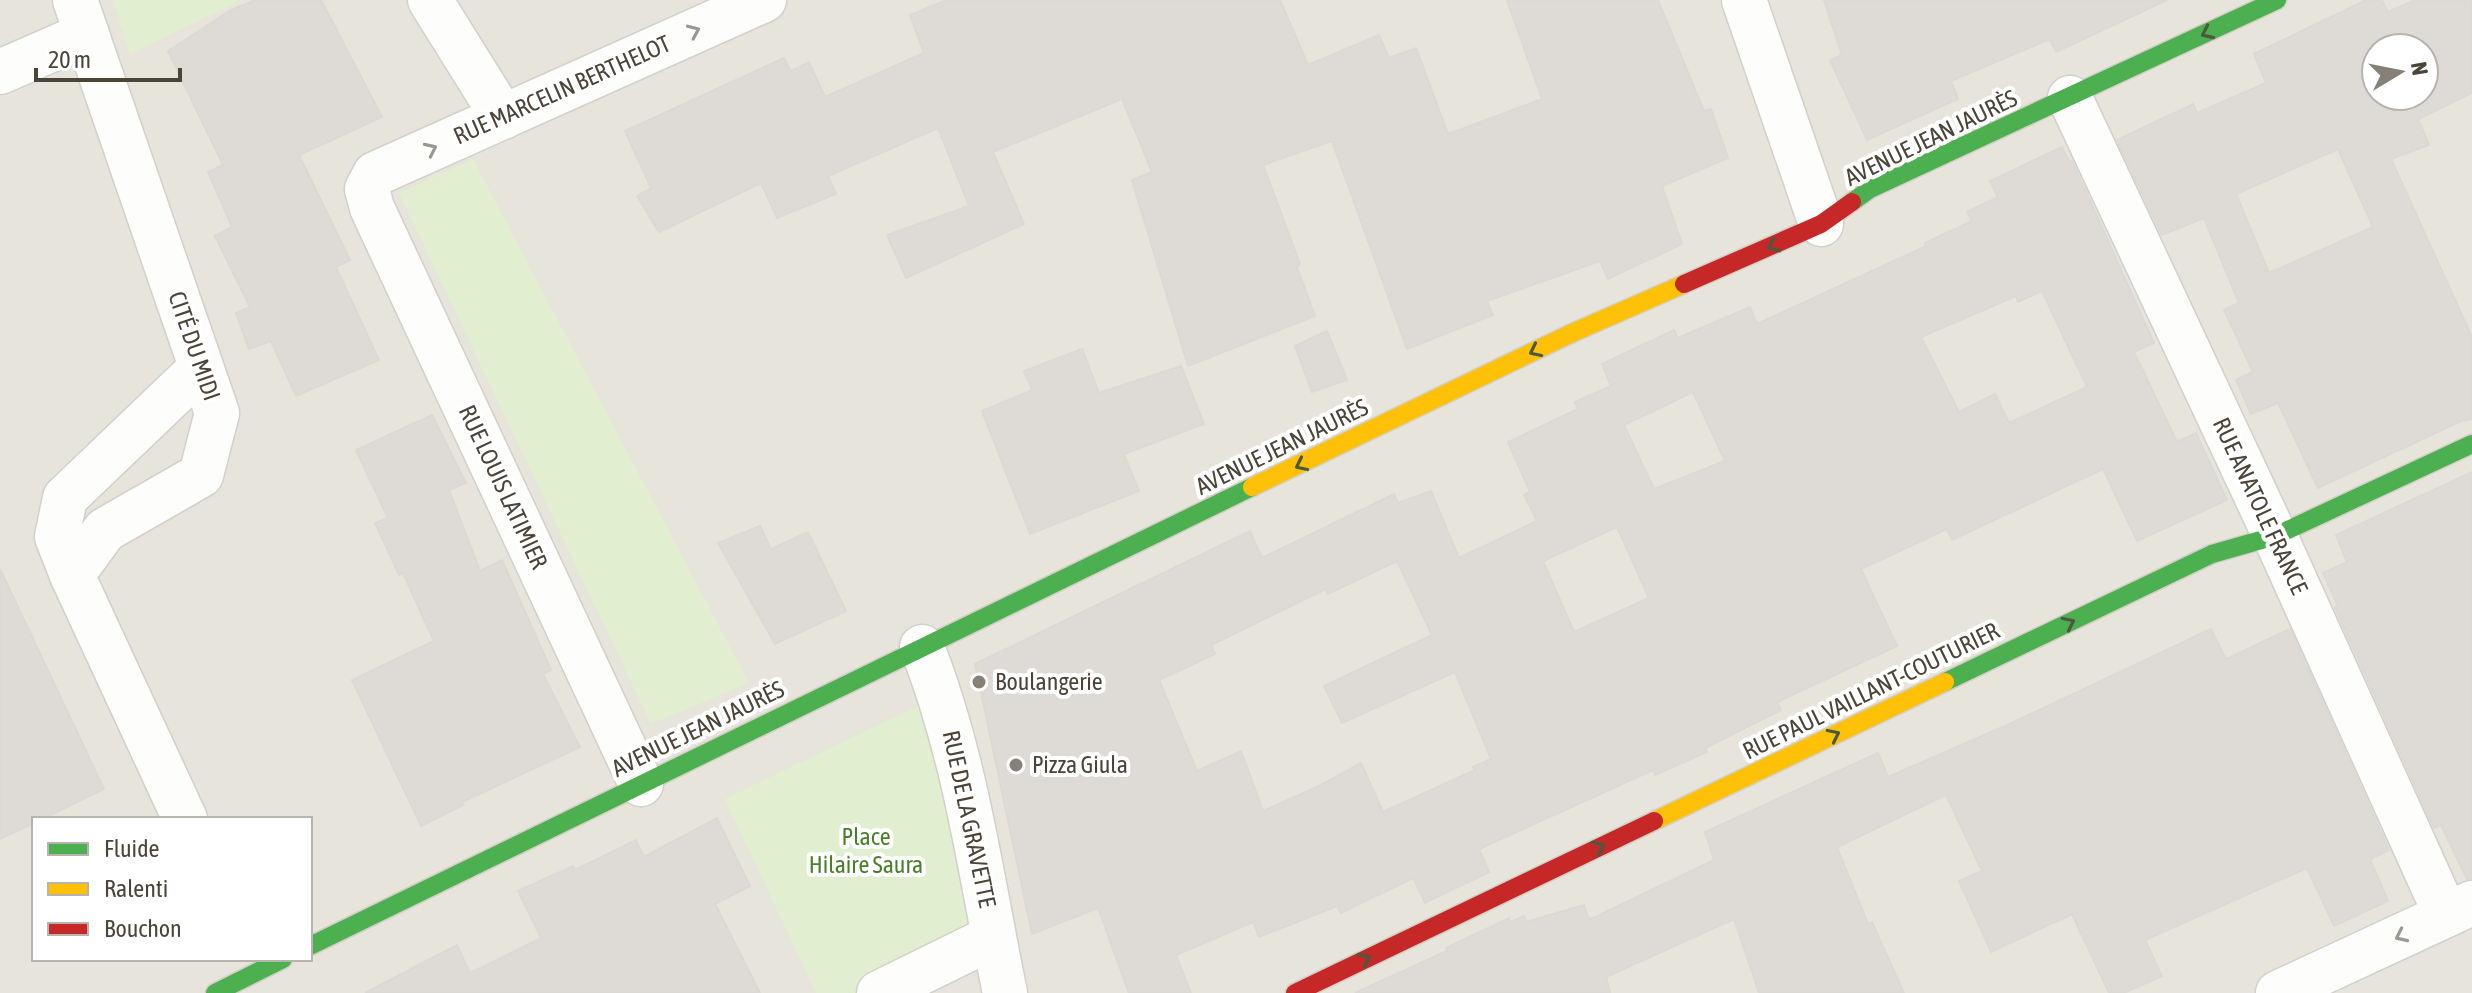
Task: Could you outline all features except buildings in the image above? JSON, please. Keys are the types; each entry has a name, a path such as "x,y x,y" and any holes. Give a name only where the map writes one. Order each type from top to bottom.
{"street":[{"path":"430,0 503,117"},
{"name":"RUE MARCELIN BERTHELOT","path":"367,189 375,174 764,0"},
{"path":"1744,0 1821,224"},
{"name":"AVENUE JEAN JAURÈS","path":"312,945 1572,333 1821,224 1870,189 2277,0"},
{"name":"CITÉ DU MIDI","path":"0,72 81,17 217,413 201,475 105,530 72,575"},
{"name":"RUE ANATOLE FRANCE","path":"2070,98 2275,536 2459,909"},
{"name":"RUE LOUIS LATIMIER","path":"367,189 372,208 641,784"},
{"path":"184,817 57,537 65,498 201,368"},
{"name":"RUE PAUL VAILLANT-COUTURIER","path":"1295,993 2212,554 2275,536 2472,444"},
{"name":"RUE DE LA GRAVETTE","path":"922,647 943,700 965,782 1005,993"},
{"path":"2278,993 2459,909"},
{"path":"879,993 993,937"},
{"path":"215,993 263,964"}],"shaded area":[{"path":"0,0 2472,0 2472,993 0,993"}],"green space":[{"path":"113,0 242,0 130,54"},
{"path":"473,159 749,683 651,724 399,193"},
{"name":"Place Hilaire Saura","path":"918,706 967,811 987,927 859,993 816,993 725,799"}],"traffic: fast":[{"path":"1852,202 1870,189 2277,0"},
{"path":"1945,682 2212,554 2275,536 2472,444"},
{"path":"312,945 1252,487"},
{"path":"215,993 279,961"}],"traffic: slow":[{"path":"1252,487 1572,333 1684,284"},
{"path":"1654,821 1945,682"}],"traffic: jam":[{"path":"1684,284 1821,224 1852,202"},
{"path":"1295,993 1654,821"}],"place":[{"name":"Boulangerie","path":"979,682"},
{"name":"Pizza Giula","path":"1016,765"}]}
